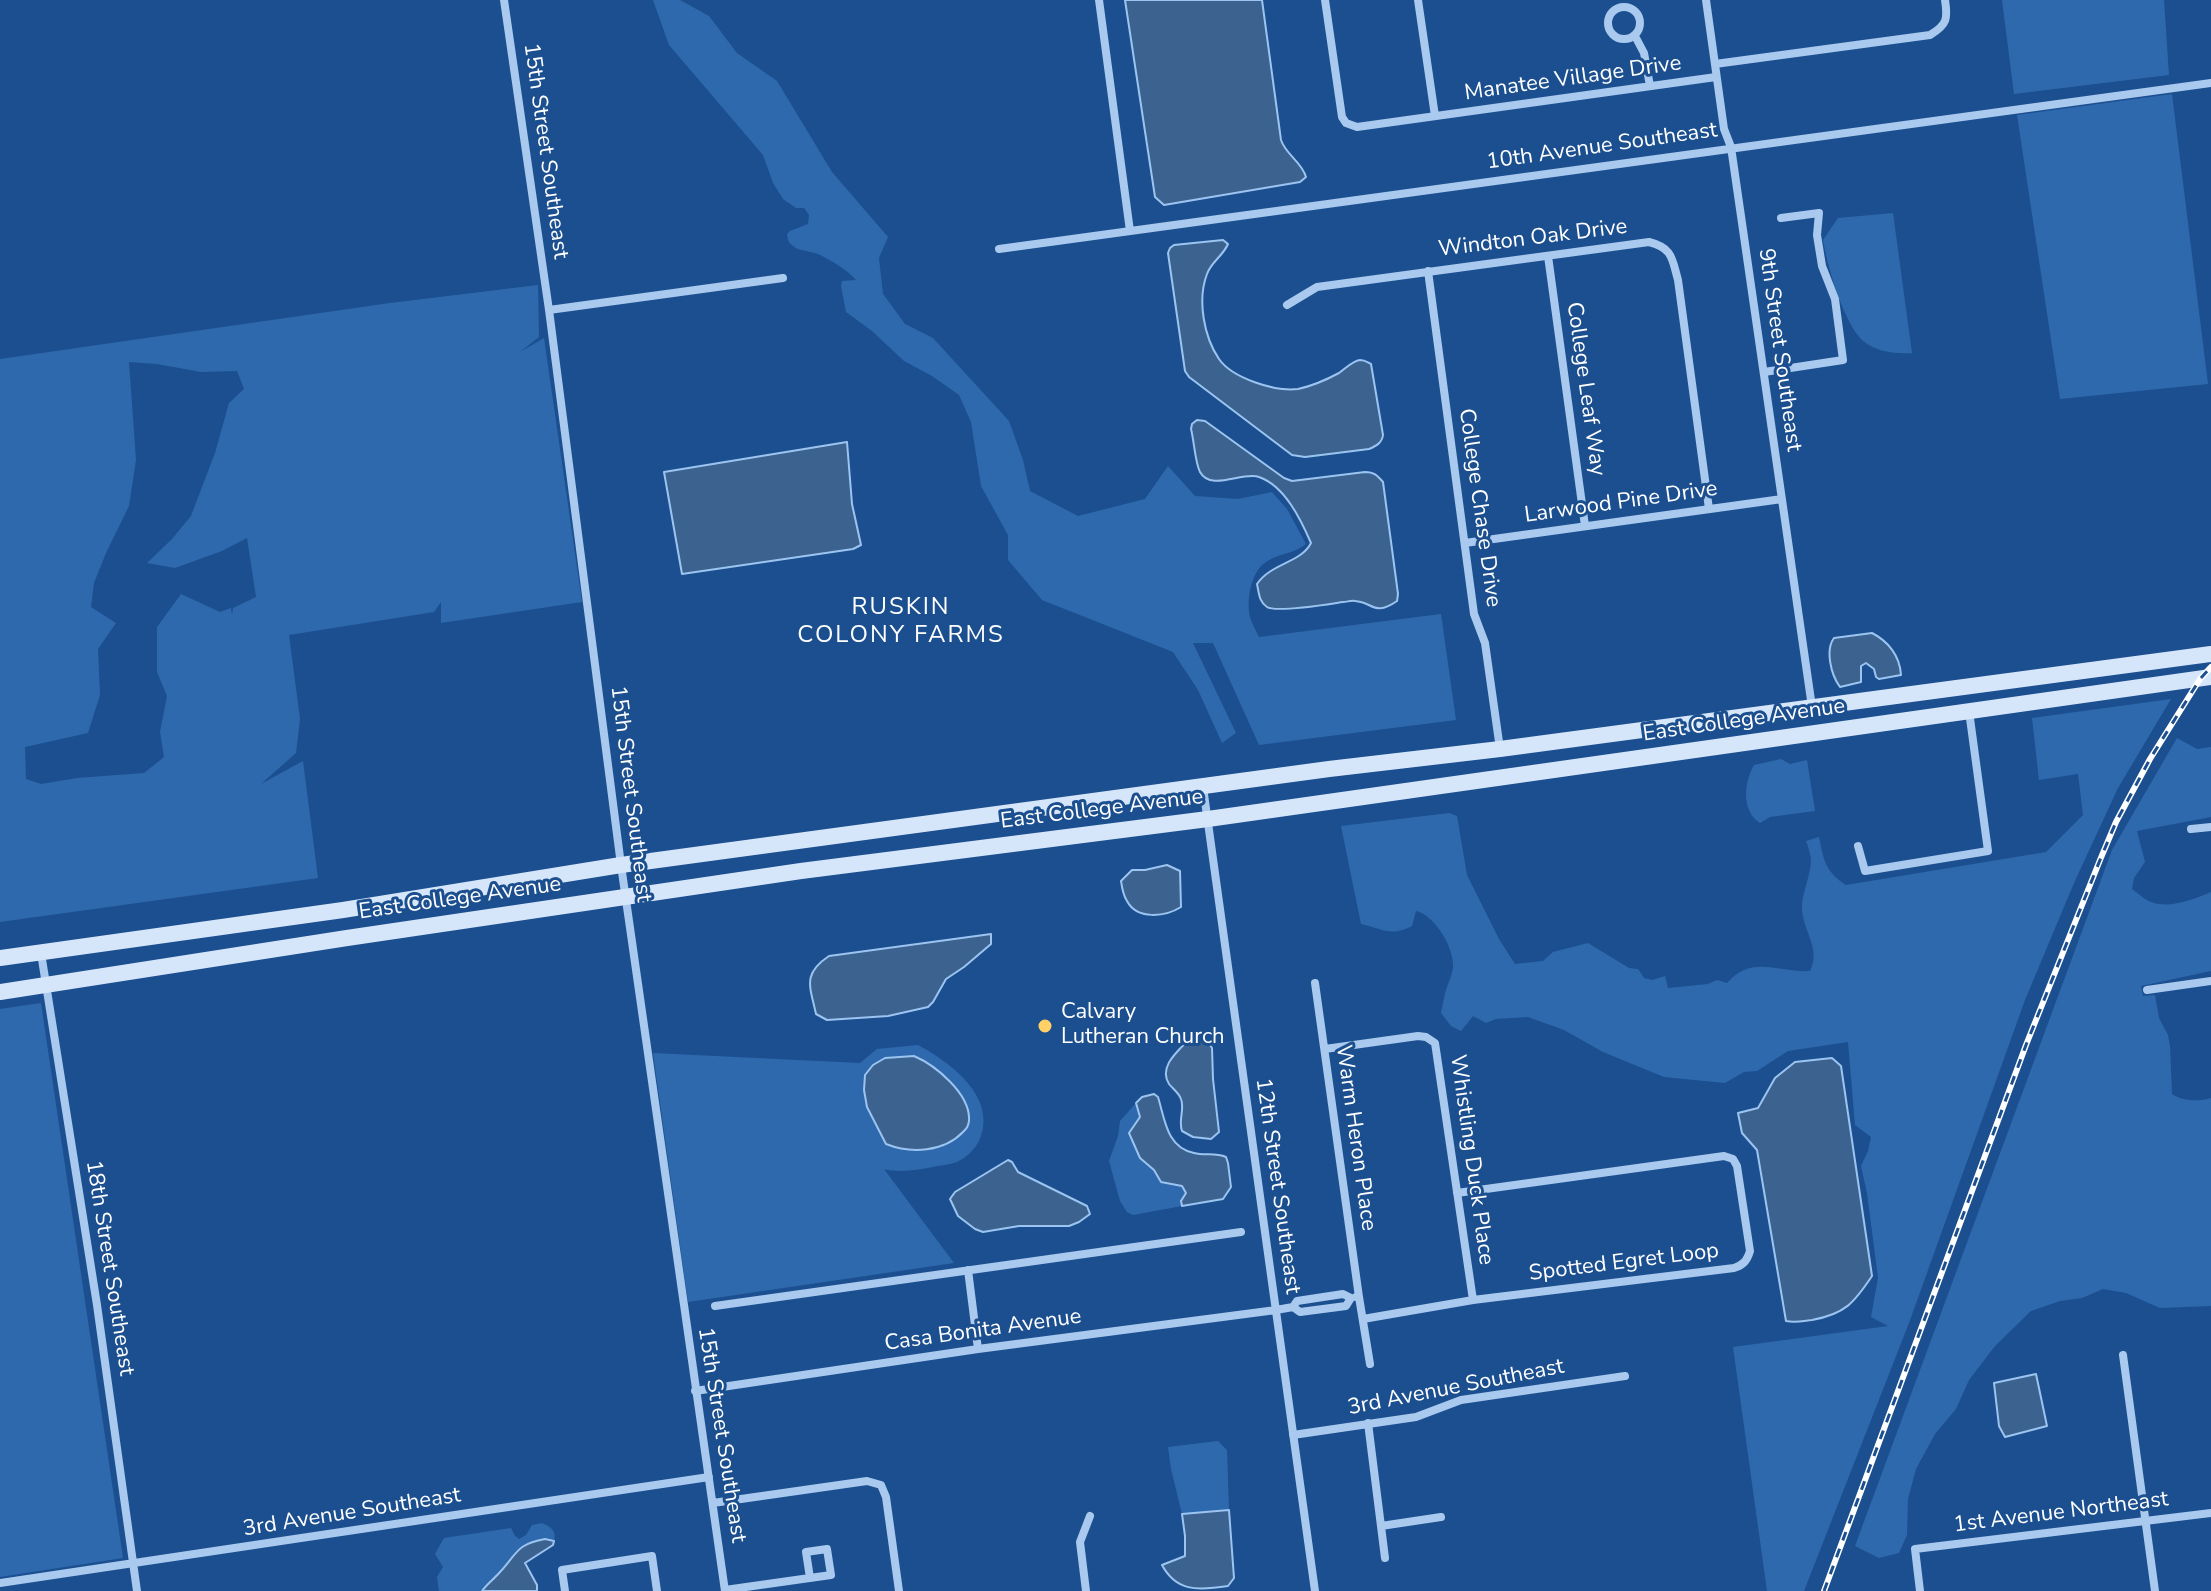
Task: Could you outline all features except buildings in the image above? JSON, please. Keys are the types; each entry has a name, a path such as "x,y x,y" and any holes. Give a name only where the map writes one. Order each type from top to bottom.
{"main road":[{"name":"East College Avenue","path":"0,958 343,910 621,865 2211,654"},
{"name":"East College Avenue","path":"0,992 816,869 1208,819 2211,677"},
{"path":"1829,718 1908,705 1931,691"},
{"path":"1692,751 1731,737 1792,729 1805,722 1812,707 1845,729"}],"street":[{"name":"15th Street Southeast","path":"504,0 549,310 621,865 725,1590"},
{"path":"1099,0 1130,231"},
{"name":"Manatee Village Drive","path":"1325,0 1342,117 1346,123 1357,127 1716,77"},
{"name":"Manatee Village Drive","path":"1418,0 1435,116"},
{"name":"9th Street Southeast","path":"1706,0 1724,129 1731,147 1812,707"},
{"path":"1715,64 1930,35 1947,20 1945,0"},
{"path":"1622,7 1637,12 1641,22 1635,36 1619,39 1610,32 1608,21 1612,12 1622,7"},
{"path":"1635,36 1644,53 1650,86"},
{"name":"10th Avenue Southeast","path":"999,249 2211,83"},
{"path":"1764,372 1843,360 1835,299 1822,266 1817,235 1819,213 1781,218"},
{"name":"Windton Oak Drive","path":"1287,305 1317,287 1649,242 1663,245 1670,252 1678,280 1709,509"},
{"name":"College Leaf Way","path":"1548,256 1585,526"},
{"name":"College Chase Drive","path":"1428,271 1474,614 1485,643 1500,749"},
{"path":"549,310 783,278"},
{"name":"Larwood Pine Drive","path":"1465,543 1782,499"},
{"path":"1858,846 1865,871 1988,851 1969,711"},
{"name":"12th Street Southeast","path":"1203,787 1315,1591"},
{"path":"2191,829 2211,827"},
{"name":"18th Street Southeast","path":"41,952 97,1305 137,1591"},
{"path":"2147,990 2211,981"},
{"name":"Warm Heron Place","path":"1315,983 1355,1297 1363,1319 1370,1364"},
{"name":"Whistling Duck Place","path":"1325,1049 1418,1036 1435,1043 1473,1300"},
{"name":"Spotted Egret Loop","path":"1363,1319 1473,1300 1734,1268 1741,1266 1750,1251 1737,1166 1733,1159 1724,1156 1457,1193"},
{"path":"715,1306 1241,1232"},
{"path":"968,1270 978,1349"},
{"name":"Casa Bonita Avenue","path":"695,1391 1293,1307 1300,1312 1346,1306 1355,1297"},
{"path":"2123,1355 2155,1591"},
{"name":"3rd Avenue Southeast","path":"1293,1435 1416,1417 1461,1400 1625,1376"},
{"path":"1368,1423 1385,1558"},
{"name":"3rd Avenue Southeast","path":"0,1583 709,1477"},
{"path":"713,1503 867,1481 881,1485 886,1497 899,1591"},
{"name":"1st Avenue Northeast","path":"1920,1591 1915,1549 2211,1513"},
{"path":"1086,1591 1080,1542 1090,1516"},
{"path":"1381,1526 1441,1517"},
{"path":"725,1590 766,1588 831,1575 827,1549 806,1552 810,1578"},
{"path":"565,1591 562,1570 652,1556 657,1591"}],"shaded area":[{"path":"653,0 680,0 709,16 737,53 777,81 832,172 888,237 879,258 883,294 905,324 933,338 1009,421 1030,491 1078,516 1145,499 1168,466 1195,496 1238,499 1272,492 1287,509 1306,544 1271,559 1256,572 1249,613 1259,637 1441,614 1456,720 1259,745 1213,643 1193,643 1236,733 1222,743 1198,690 1173,652 1042,600 1008,560 1008,535 981,486 971,422 959,395 904,361 846,312 842,281 856,280 853,277 823,256 798,249 790,243 787,234 808,224 809,215 804,208 796,208 783,199 773,183 763,155 669,45"},
{"path":"1125,0 1262,0 1281,140 1306,177 1300,182 1164,205 1155,197"},
{"path":"2002,0 2164,0 2169,75 2014,94"},
{"path":"2172,94 2208,384 2060,399 2017,115"},
{"path":"1893,213 1912,353 1880,350 1868,345 1856,333 1837,294 1823,240 1838,218"},
{"path":"1223,240 1228,244 1209,270 1202,307 1206,329 1219,359 1244,378 1266,386 1289,389 1319,382 1357,361 1371,364 1383,435 1378,444 1369,449 1305,457 1292,455 1189,377 1185,371 1168,253 1174,245"},
{"path":"538,285 539,337 520,352 544,338 582,602 441,623 441,602 434,612 289,635 300,719 296,753 261,784 303,761 318,878 0,922 0,359","holes":["129,362 201,372 237,371 244,389 229,403 215,453 191,516 147,563 175,568 247,538 256,597 233,608 232,615 231,608 220,612 181,594 157,627 157,672 167,696 160,732 164,757 144,773 41,784 26,779 25,747 88,733 100,695 98,649 116,623 91,607 94,583 129,506 136,460"]},
{"path":"1197,420 1205,421 1292,481 1365,472 1377,476 1383,482 1397,601 1383,608 1354,601 1291,609 1272,609 1264,605 1257,584 1270,572 1300,555 1311,543 1291,505 1268,481 1252,476 1219,481 1205,478 1198,468 1191,429"},
{"path":"847,442 852,504 861,545 853,549 682,574 664,472"},
{"path":"1872,633 1892,650 1901,675 1879,679 1874,669 1866,663 1861,666 1861,682 1840,687 1830,662 1831,643 1834,638"},
{"path":"2171,699 2118,788 2025,1000 1909,1323 1804,1591 1767,1591 1733,1347 1888,1326 1871,1317 1878,1278 1861,1166 1871,1137 1855,1125 1848,1042 1788,1051 1757,1071 1744,1072 1725,1083 1664,1077 1603,1052 1564,1030 1528,1017 1496,1019 1486,1023 1473,1016 1461,1031 1451,1026 1441,1013 1453,968 1451,952 1442,934 1430,919 1416,911 1412,926 1398,931 1361,924 1341,826 1449,813 1457,816 1467,875 1515,964 1543,961 1553,952 1588,943 1629,968 1638,969 1644,978 1652,980 1665,976 1668,988 1708,984 1717,980 1727,983 1736,974 1756,967 1810,971 1814,955 1802,910 1811,859 1806,841 1819,837 1826,865 1846,885 2046,852 2083,815 2078,774 2039,780 2032,718"},
{"path":"2177,738 2197,749 2211,747 2211,817 2137,831 2145,862 2134,878 2132,889 2148,901 2161,904 2183,902 2211,892 2211,971 2141,986 2143,996 2155,995 2159,1018 2168,1035 2172,1094 2191,1100 2211,1098 2211,1306 2160,1308 2126,1293 2103,1289 2082,1298 2060,1301 2031,1311 1995,1346 1969,1380 1956,1409 1935,1434 1916,1469 1908,1499 1907,1535 1899,1553 1879,1558 1855,1546 2112,850"},
{"path":"1781,759 1790,764 1807,760 1815,811 1770,817 1760,823 1747,804 1748,780 1754,765"},
{"path":"1167,865 1180,871 1181,907 1152,915 1137,911 1125,896 1121,881 1132,870"},
{"path":"991,934 991,944 946,979 928,1007 888,1016 827,1020 816,1014 810,988 811,975 829,956"},
{"path":"41,1003 123,1558 0,1577 0,1009"},
{"path":"1193,1035 1206,1039 1212,1048 1219,1132 1211,1139 1193,1137 1182,1131 1181,1099 1166,1077 1172,1057"},
{"path":"918,1045 957,1072 977,1096 983,1125 979,1141 970,1153 951,1164 914,1170 884,1169 954,1263 688,1302 653,1053 860,1063 877,1049","holes":["914,1056 885,1140 869,1109 865,1075 885,1058"]},
{"path":"914,1056 932,1066 958,1091 968,1111 969,1123 963,1132 946,1144 916,1150 886,1144 867,1107 864,1090 865,1075 873,1065 885,1058"},
{"path":"1832,1058 1841,1066 1872,1276 1854,1300 1841,1311 1812,1320 1789,1322 1786,1321 1757,1150 1742,1133 1738,1113 1758,1108 1775,1078 1795,1062"},
{"path":"1154,1094 1158,1097 1168,1132 1178,1145 1194,1153 1226,1157 1231,1187 1223,1199 1182,1206 1181,1201 1186,1193 1182,1186 1161,1182 1154,1170 1140,1158 1129,1133 1140,1117 1136,1103 1142,1097"},
{"path":"1136,1103 1140,1117 1136,1123 1140,1158 1154,1170 1161,1182 1181,1186 1186,1193 1181,1201 1182,1206 1133,1215 1120,1201 1109,1161 1120,1121"},
{"path":"1008,1160 1018,1172 1087,1206 1090,1214 1069,1226 1019,1226 983,1232 975,1229 958,1216 950,1199 955,1192"},
{"path":"2036,1374 2047,1426 2005,1437 1999,1426 1994,1383"},
{"path":"1218,1441 1227,1450 1229,1510 1182,1514 1168,1447"},
{"path":"1229,1510 1234,1578 1228,1586 1188,1587 1174,1580 1162,1565 1185,1556 1182,1514"},
{"path":"542,1523 552,1530 554,1541 545,1539 516,1551 482,1591 439,1591 437,1577 443,1567 435,1554 444,1538 511,1528 519,1539 526,1535 532,1525"},
{"path":"545,1539 554,1541 553,1545 525,1563 537,1591 482,1591 522,1547"}],"railway":[{"path":"1824,1591 2026,1045 2100,860 2116,822 2150,759 2200,679 2211,667"}],"place":[{"name":"Calvary Lutheran Church","path":"1045,1026"}],"district":[{"name":"RUSKIN COLONY FARMS","path":"901,622"}]}
